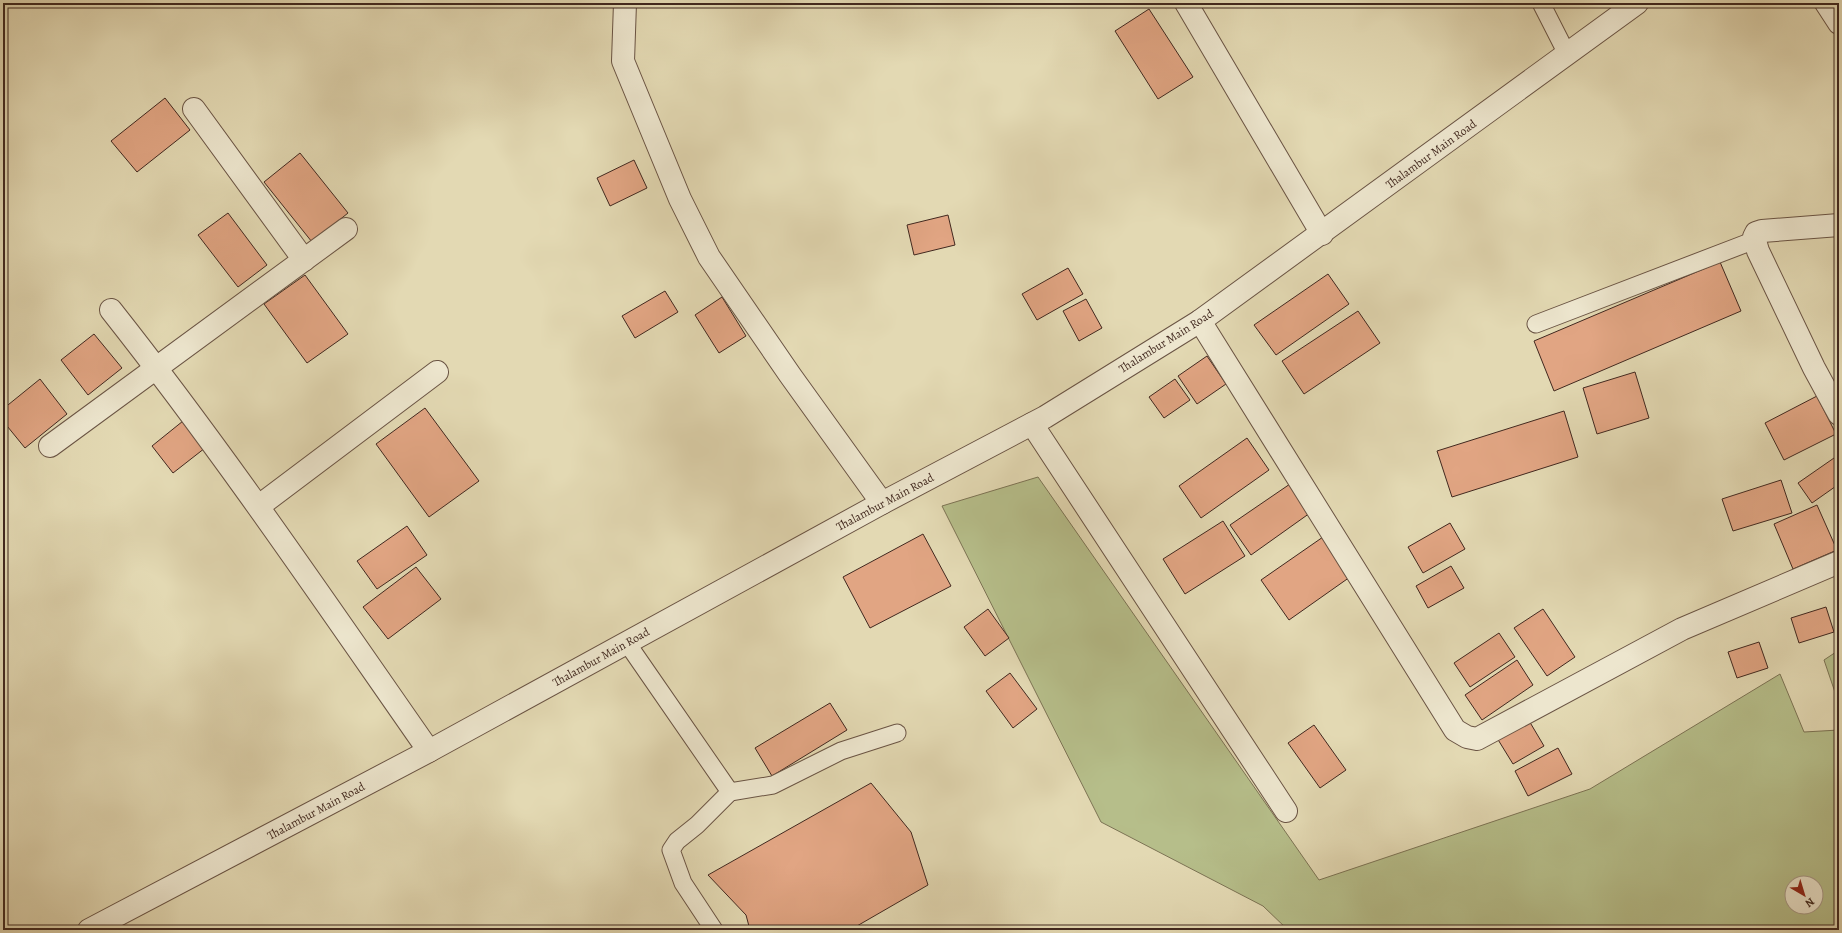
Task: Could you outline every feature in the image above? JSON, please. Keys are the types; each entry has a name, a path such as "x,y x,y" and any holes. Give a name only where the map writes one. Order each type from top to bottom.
{"street":[{"path":"625,3 623,61 680,199 709,257 790,375 882,503"},
{"path":"1186,3 1322,234"},
{"name":"Thalambur Main Road","path":"89,930 428,751 882,503 1032,424 1200,321 1322,234 1637,3"},
{"path":"1826,3 1839,23"},
{"path":"194,109 304,260"},
{"path":"1839,225 1762,231 1756,233 1755,240 1814,368 1839,414"},
{"path":"50,446 346,228"},
{"path":"111,310 259,506 428,751"},
{"path":"1200,321 1455,730 1467,737 1477,739 1682,629 1839,562"},
{"path":"259,506 437,372"},
{"path":"1032,424 1286,811"}],"lane":[{"path":"1541,3 1567,54"},
{"path":"1536,324 1755,240"},
{"path":"627,642 730,792"},
{"path":"714,930 683,882 671,850 677,840 697,825 730,792 773,785 841,751 898,733"}],"green space":[{"path":"1038,477 1319,880 1590,789 1780,674 1804,732 1839,730 1839,930 1288,930 1263,906 1101,822 942,506"},
{"path":"1839,650 1839,704 1824,660"}],"building":[{"path":"1149,9 1193,77 1158,99 1115,31"},
{"path":"165,98 190,130 137,172 111,141"},
{"path":"300,153 348,213 312,242 264,182"},
{"path":"634,160 647,188 610,206 597,178"},
{"path":"228,213 267,265 238,287 198,235"},
{"path":"948,215 955,245 914,255 907,225"},
{"path":"1720,262 1741,311 1554,391 1534,341"},
{"path":"1068,268 1083,294 1037,320 1022,294"},
{"path":"1328,274 1349,304 1276,355 1254,325"},
{"path":"305,275 348,334 307,363 264,304"},
{"path":"665,291 678,312 635,338 622,316"},
{"path":"722,297 746,336 719,353 695,315"},
{"path":"1086,299 1102,328 1079,341 1063,311"},
{"path":"1358,311 1380,343 1304,394 1282,361"},
{"path":"94,334 122,368 88,395 61,360"},
{"path":"1207,356 1226,384 1197,404 1178,376"},
{"path":"1635,372 1649,418 1597,434 1583,388"},
{"path":"40,379 67,414 25,448 3,421 3,409"},
{"path":"1175,379 1190,400 1164,418 1149,397"},
{"path":"1817,396 1836,434 1784,460 1765,423"},
{"path":"425,408 479,481 429,517 376,444"},
{"path":"1564,411 1578,457 1452,497 1437,451"},
{"path":"183,421 205,448 173,473 152,446"},
{"path":"1247,438 1269,470 1201,518 1179,486"},
{"path":"1834,458 1839,466 1839,484 1812,503 1798,483"},
{"path":"1781,480 1792,513 1733,531 1722,499"},
{"path":"1290,484 1310,513 1251,555 1230,525"},
{"path":"1817,505 1837,550 1793,569 1774,524"},
{"path":"1223,521 1245,556 1185,594 1163,559"},
{"path":"1450,523 1465,549 1423,573 1408,547"},
{"path":"407,526 427,555 377,589 357,561"},
{"path":"923,534 951,586 870,628 843,577"},
{"path":"1323,537 1350,577 1289,620 1261,580"},
{"path":"1451,566 1464,588 1428,608 1416,586"},
{"path":"416,567 441,599 388,639 363,607"},
{"path":"1826,607 1834,632 1799,643 1791,618"},
{"path":"988,609 1009,638 985,656 964,627"},
{"path":"1543,609 1575,657 1547,676 1514,628"},
{"path":"1499,633 1515,657 1470,687 1454,663"},
{"path":"1759,642 1768,668 1737,678 1728,652"},
{"path":"1517,660 1533,685 1482,720 1465,695"},
{"path":"1010,673 1037,709 1013,728 986,691"},
{"path":"830,703 847,730 772,776 755,748"},
{"path":"1528,719 1544,746 1513,764 1497,738"},
{"path":"1314,725 1346,770 1320,788 1288,743"},
{"path":"1558,748 1572,774 1528,796 1515,771"},
{"path":"871,783 911,832 928,885 850,930 750,930 746,915 708,875"}]}
